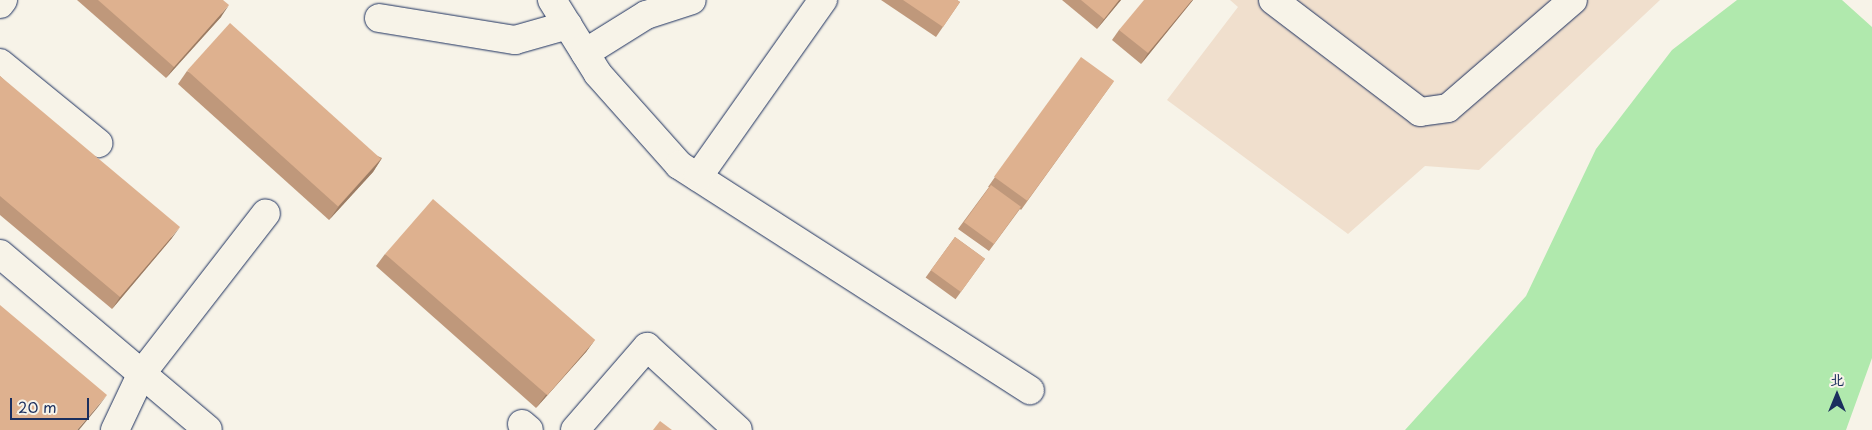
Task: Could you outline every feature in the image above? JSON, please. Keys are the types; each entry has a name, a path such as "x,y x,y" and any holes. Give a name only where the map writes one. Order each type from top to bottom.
{"street":[{"path":"0,4 3,0"},
{"path":"552,0 598,74 679,165 1030,390"},
{"path":"585,54 646,15 692,0"},
{"path":"698,177 824,0"},
{"path":"1273,0 1420,112 1448,108 1573,0"},
{"path":"379,18 514,40 568,25"},
{"path":"0,63 98,143"},
{"path":"115,430 142,373 266,213"},
{"path":"0,254 208,430"},
{"path":"575,430 647,347 738,430"}],"shaded area":[{"path":"1230,0 1660,0 1479,170 1425,166 1348,234 1167,100 1238,7"}],"green space":[{"path":"1737,0 1842,0 1872,27 1872,358 1846,430 1405,430 1526,296 1596,149 1672,50"}],"building":[{"path":"98,0 223,0 229,5 174,67"},
{"path":"903,0 957,0 960,2 943,27"},
{"path":"1081,0 1119,0 1104,19"},
{"path":"1144,0 1192,0 1148,53 1119,30"},
{"path":"230,23 381,159 338,206 187,71"},
{"path":"1081,57 1114,81 1027,201 994,177"},
{"path":"0,76 180,227 120,297 0,196"},
{"path":"991,185 1021,207 994,244 964,222"},
{"path":"433,199 595,340 547,395 385,254"},
{"path":"955,237 985,259 961,292 931,270"},
{"path":"0,305 107,395 77,430 0,430"},
{"path":"660,421 672,430 653,430"}]}
